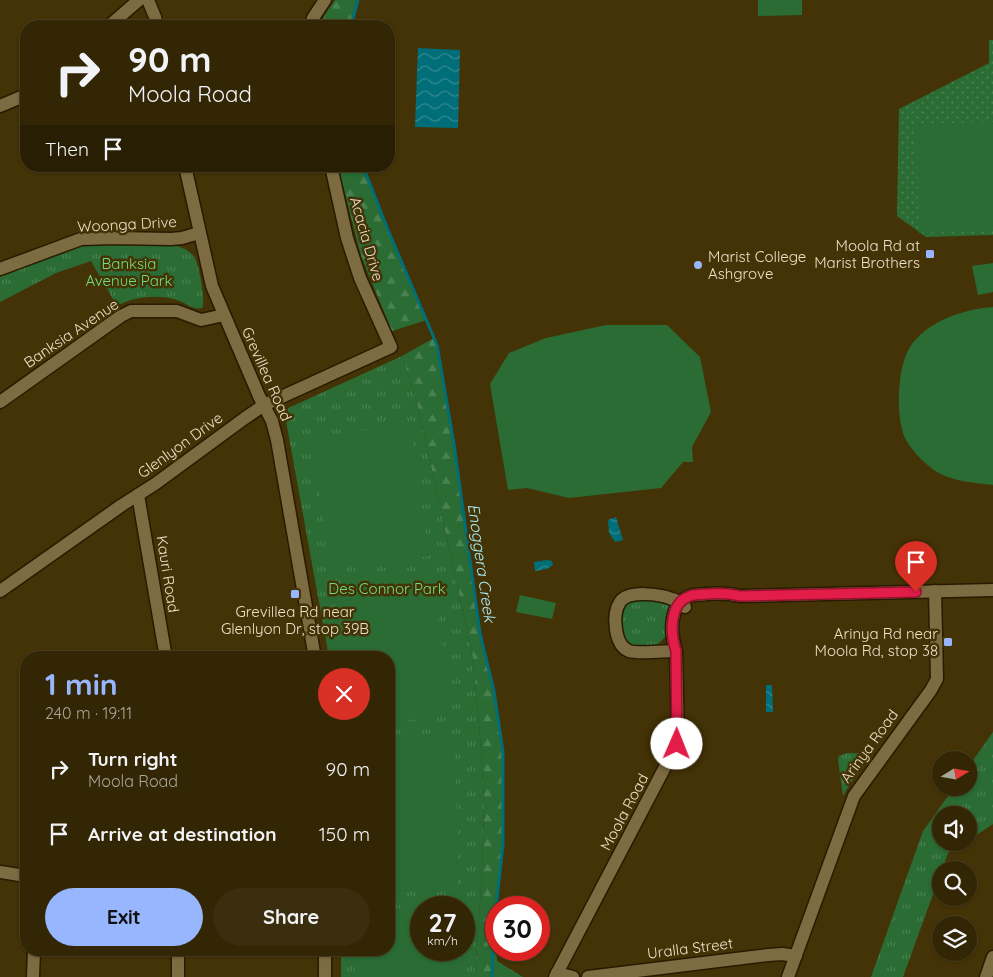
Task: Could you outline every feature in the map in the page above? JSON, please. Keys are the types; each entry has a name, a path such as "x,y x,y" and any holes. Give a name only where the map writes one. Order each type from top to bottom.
{"street":[{"path":"116,20 140,0"},
{"path":"148,0 156,20"},
{"path":"312,20 325,0"},
{"path":"0,106 20,98"},
{"name":"Grevillea Road","path":"187,172 212,286 272,421 280,454 314,651"},
{"name":"Acacia Drive","path":"332,172 347,238 360,278 391,347"},
{"name":"Woonga Drive","path":"0,269 81,239 171,239 199,233"},
{"name":"Banksia Avenue","path":"0,402 121,316 131,311 177,311 202,320 224,315"},
{"name":"Glenlyon Drive","path":"0,591 264,405 391,347"},
{"name":"Kauri Road","path":"138,495 165,651"},
{"path":"676,651 628,651 619,642 616,617 620,602 628,596 641,594 673,599 682,605 690,596 728,593 740,596 993,590"},
{"name":"Arinya Road","path":"788,977 854,796 937,679 935,591"},
{"name":"Moola Road","path":"556,975 676,746 678,740 676,651 672,637 673,617 682,605"},
{"path":"0,872 20,875"},
{"name":"Uralla Street","path":"588,977 768,955 796,956"},
{"path":"33,977 34,956"},
{"path":"178,956 178,977"},
{"path":"325,956 325,977"},
{"path":"986,977 993,957"},
{"path":"556,975 573,977"}],"green space":[{"path":"335,0 358,0 353,20 323,20"},
{"path":"758,0 802,0 802,15 758,16"},
{"path":"989,40 993,40 993,235 926,237 897,216 899,109 989,63"},
{"path":"993,122 993,230 919,233 916,124"},
{"path":"340,172 365,172 427,320 392,331 361,256"},
{"name":"Banksia Avenue Park","path":"88,244 172,245 187,250 195,258 198,268 203,291 202,308 193,307 164,297 140,298 117,306 91,261 56,273 0,302 0,277 73,248"},
{"path":"993,263 993,292 978,295 972,266"},
{"path":"993,307 993,485 947,477 931,468 921,459 909,445 902,431 899,393 902,367 910,347 917,338 936,323 947,318 970,310"},
{"path":"606,325 667,325 700,357 711,412 692,447 693,462 683,462 661,488 569,498 527,488 508,490 490,384 509,353 546,338"},
{"path":"434,338 437,345 454,444 480,633 494,691 503,752 503,844 497,896 485,896 485,961 497,961 523,977 475,977 482,872 484,801 472,653 417,403 402,356"},
{"name":"Des Connor Park","path":"402,356 417,403 472,653 484,801 482,872 475,977 341,977 341,956 395,956 395,651 328,651 284,410"},
{"path":"410,424 429,556 331,570 312,438"},
{"path":"431,571 452,714 395,722 395,651 343,651 333,585"},
{"path":"520,595 556,603 552,619 516,612"},
{"path":"657,600 671,605 667,635 656,646 636,647 628,644 622,632 620,622 625,606 629,601"},
{"path":"993,732 993,824 977,835 977,806 941,806 948,796 978,796 978,753"},
{"path":"455,740 458,890 395,891 395,741"},
{"path":"847,753 872,754 843,796 838,760 839,756"},
{"path":"932,819 932,851 951,851 948,853 945,861 932,861 932,897 903,977 871,977 923,831"},
{"path":"395,908 410,908 410,961 455,961 456,977 355,977 355,956 395,956"}],"water":[{"path":"418,48 460,50 458,128 415,127"},
{"path":"616,517 623,540 615,542 609,533 608,520"},
{"path":"552,561 553,565 547,569 535,571 534,562"},
{"path":"766,685 772,685 773,712 766,712"}],"waterway":[{"name":"Enoggera Creek","path":"353,20 358,0"},
{"name":"Enoggera Creek","path":"365,172 437,345 454,444 480,633 494,691 503,752 503,844 494,926 492,977"}],"place":[{"name":"Moola Rd at Marist Brothers","path":"930,254"},
{"name":"Marist College Ashgrove","path":"698,265"},
{"name":"Grevillea Rd near Glenlyon Dr, stop 39B","path":"295,594"},
{"name":"Arinya Rd near Moola Rd, stop 38","path":"948,642"}],"route":[{"path":"677,744 676,651 672,637 673,617 681,601 690,596 720,592 740,596 916,592"}]}
